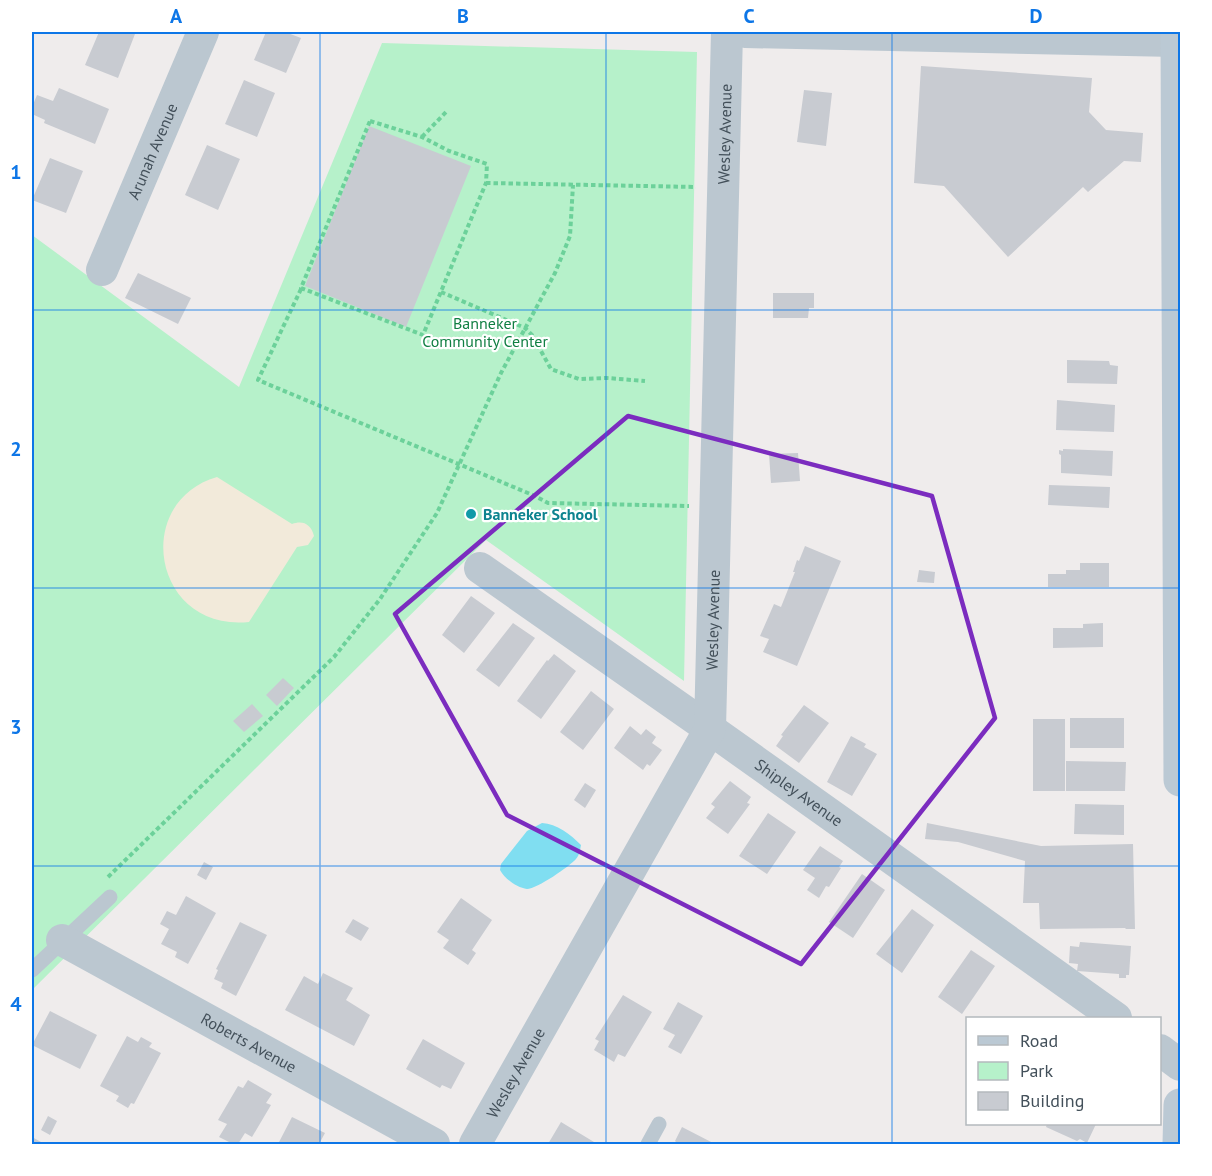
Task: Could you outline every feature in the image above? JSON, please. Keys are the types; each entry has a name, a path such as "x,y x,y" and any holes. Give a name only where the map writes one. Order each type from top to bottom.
{"street":[{"name":"Arunah Avenue","path":"102,270 203,32"},
{"name":"Wesley Avenue","path":"475,1144 710,729 728,32"},
{"path":"745,32 1177,36 1180,780"},
{"name":"Shipley Avenue","path":"480,568 1115,1017"},
{"name":"Roberts Avenue","path":"62,940 434,1144"},
{"path":"1161,1051 1180,1065"},
{"path":"1179,1144 1180,1105"}],"lane":[{"path":"32,970 110,897"},
{"path":"648,1144 659,1124"}],"path":[{"path":"422,137 446,112"},
{"path":"302,286 301,288 423,335 486,183 487,164 449,151 422,137 370,121 302,286 258,380 548,503 716,506"},
{"path":"486,183 724,187"},
{"path":"110,897 108,877 334,657 380,599 430,523 501,373 555,273 570,236 573,184"},
{"path":"441,292 525,328 532,335 551,369 579,379 607,378 645,381"}],"highlighted area":[{"path":"628,416 932,496 995,718 801,964 507,815 395,614"}],"green space":[{"name":"Banneker Community Center","path":"382,43 697,52 684,681 486,540 32,990 32,235 239,387"}],"sand":[{"path":"217,477 292,524 300,522 306,524 311,528 314,536 308,545 297,547 249,622 217,620 191,607 174,587 165,563 164,537 172,512 190,491"}],"water":[{"path":"542,823 553,825 568,833 581,845 580,852 573,862 553,877 532,888 523,888 505,877 500,870 501,864 527,831"}],"building":[{"path":"99,32 135,34 118,78 85,65"},
{"path":"266,32 285,32 301,38 286,73 254,60"},
{"path":"921,66 1092,78 1089,112 1106,130 1143,133 1141,162 1124,161 1088,192 1083,187 1008,257 944,186 914,183"},
{"path":"244,80 275,93 257,137 225,124"},
{"path":"59,88 109,109 95,144 44,123 45,120 32,114 37,95 53,101"},
{"path":"804,90 832,93 826,146 797,142"},
{"path":"369,126 471,166 406,327 305,286"},
{"path":"207,145 240,159 218,210 185,195"},
{"path":"50,158 83,171 66,213 32,200"},
{"path":"138,273 191,298 178,324 125,298"},
{"path":"773,293 814,293 814,308 809,308 808,318 773,318"},
{"path":"1067,360 1109,361 1110,365 1118,366 1117,384 1067,383"},
{"path":"1057,400 1115,405 1114,432 1056,430"},
{"path":"1063,449 1113,451 1112,476 1061,473 1059,450 1063,451"},
{"path":"798,453 800,481 771,483 769,454"},
{"path":"1049,485 1110,487 1109,508 1048,505"},
{"path":"805,546 841,561 797,666 763,652 769,639 760,636 774,604 781,607 795,572 793,572 797,560 799,561"},
{"path":"1080,563 1109,563 1109,587 1048,587 1048,574 1066,574 1066,570 1080,570"},
{"path":"919,570 935,572 934,583 917,582"},
{"path":"471,596 495,613 464,653 442,635"},
{"path":"513,623 535,638 499,687 476,670"},
{"path":"1103,623 1103,647 1053,648 1053,628 1083,628 1083,624"},
{"path":"554,654 576,671 541,719 517,701"},
{"path":"283,678 294,688 277,706 266,695"},
{"path":"591,691 614,709 583,750 560,732"},
{"path":"252,704 263,716 244,732 233,721"},
{"path":"804,705 829,723 799,763 776,746 783,736 781,735"},
{"path":"1070,718 1124,718 1124,748 1070,748"},
{"path":"1033,719 1065,719 1065,791 1033,791"},
{"path":"630,726 641,735 646,729 656,737 652,743 662,750 650,766 647,764 643,770 614,748"},
{"path":"851,736 866,744 864,747 877,754 852,796 827,782"},
{"path":"1066,761 1126,762 1125,791 1066,791"},
{"path":"730,781 751,797 747,803 750,804 728,834 706,818 715,807 711,804"},
{"path":"585,783 596,790 585,808 574,800"},
{"path":"1075,804 1124,805 1124,835 1074,834"},
{"path":"768,813 796,832 767,874 739,856"},
{"path":"927,823 1041,846 1133,844 1135,929 1040,929 1039,903 1023,903 1025,861 958,842 925,839"},
{"path":"820,846 843,861 829,887 826,886 819,898 807,890 815,878 803,870"},
{"path":"204,862 213,867 206,880 197,875"},
{"path":"862,874 885,890 853,938 829,922"},
{"path":"186,896 216,913 188,964 175,957 177,952 161,944 169,929 160,924 167,911 176,915"},
{"path":"461,898 492,920 472,950 476,953 468,965 443,948 449,940 437,932"},
{"path":"912,909 934,925 902,973 876,954"},
{"path":"353,919 369,928 361,941 345,932"},
{"path":"240,922 267,935 236,996 221,988 223,983 214,979 218,970 216,969"},
{"path":"1080,942 1131,946 1129,975 1126,975 1126,978 1119,978 1119,974 1077,971 1078,964 1069,963 1070,946 1079,947"},
{"path":"971,950 995,966 962,1014 938,997"},
{"path":"323,973 353,988 346,1000 370,1015 354,1046 285,1010 304,976 318,984"},
{"path":"623,995 652,1012 625,1057 618,1054 614,1062 594,1050 599,1041 595,1039"},
{"path":"678,1002 703,1016 681,1054 668,1047 675,1035 663,1029"},
{"path":"50,1011 97,1035 80,1069 32,1045"},
{"path":"127,1036 138,1042 141,1037 152,1043 149,1047 161,1053 134,1104 131,1103 128,1108 116,1101 119,1096 100,1086"},
{"path":"423,1039 465,1063 451,1089 442,1085 440,1088 406,1069"},
{"path":"248,1080 272,1094 266,1103 271,1105 252,1137 245,1133 238,1144 233,1144 219,1137 227,1124 218,1120 238,1086 243,1088"},
{"path":"48,1116 57,1121 50,1135 41,1130"},
{"path":"292,1117 325,1133 319,1144 278,1144"},
{"path":"561,1122 594,1142 593,1144 548,1144"},
{"path":"1047,1125 1096,1125 1087,1143 1046,1127"},
{"path":"682,1127 715,1144 678,1144 675,1141"},
{"path":"32,1137 41,1142 32,1144"}],"place":[{"name":"Banneker School","path":"471,514"}]}
